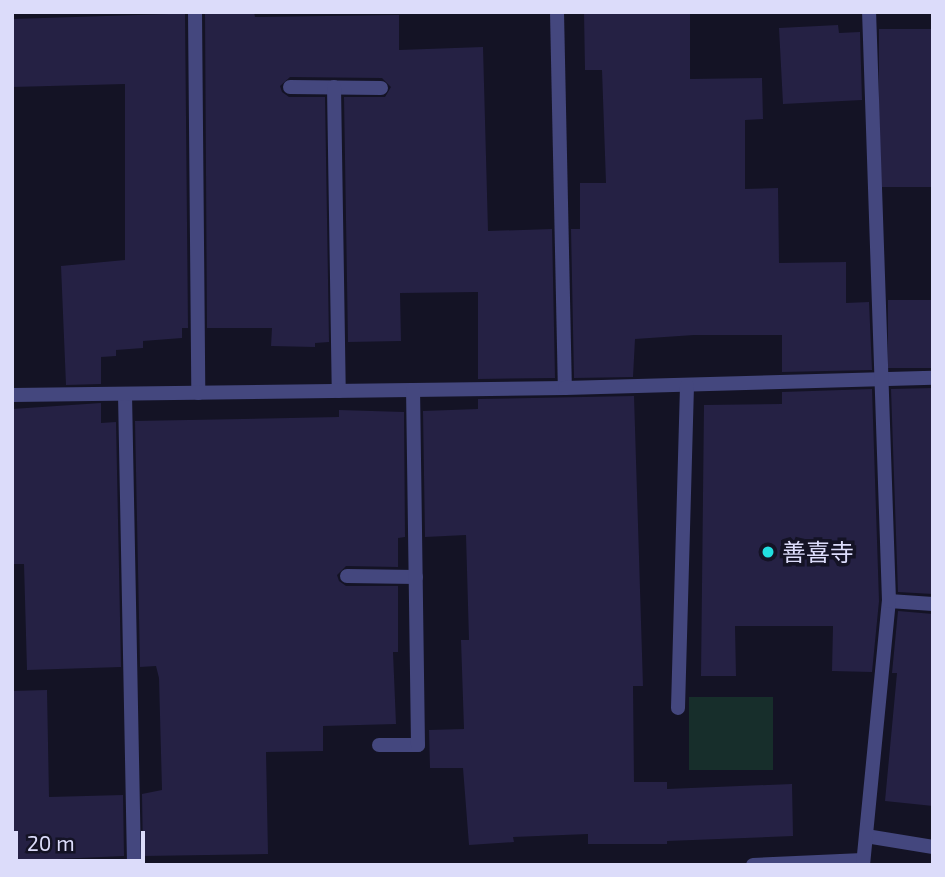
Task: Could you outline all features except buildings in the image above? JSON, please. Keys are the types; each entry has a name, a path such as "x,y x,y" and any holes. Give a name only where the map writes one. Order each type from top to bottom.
{"street":[{"path":"195,12 198,393"},
{"path":"556,12 565,388"},
{"path":"753,865 863,862 889,601 869,12"},
{"path":"290,87 381,88"},
{"path":"334,87 339,391"},
{"path":"12,395 687,386 933,378"},
{"path":"678,708 687,386"},
{"path":"379,745 418,745 413,390"},
{"path":"125,394 134,865"},
{"path":"347,576 416,578"},
{"path":"889,601 933,604"},
{"path":"866,836 933,847"}],"green space":[{"path":"689,697 773,697 773,770 689,770"}],"place":[{"name":"善喜寺","path":"768,552"}]}
